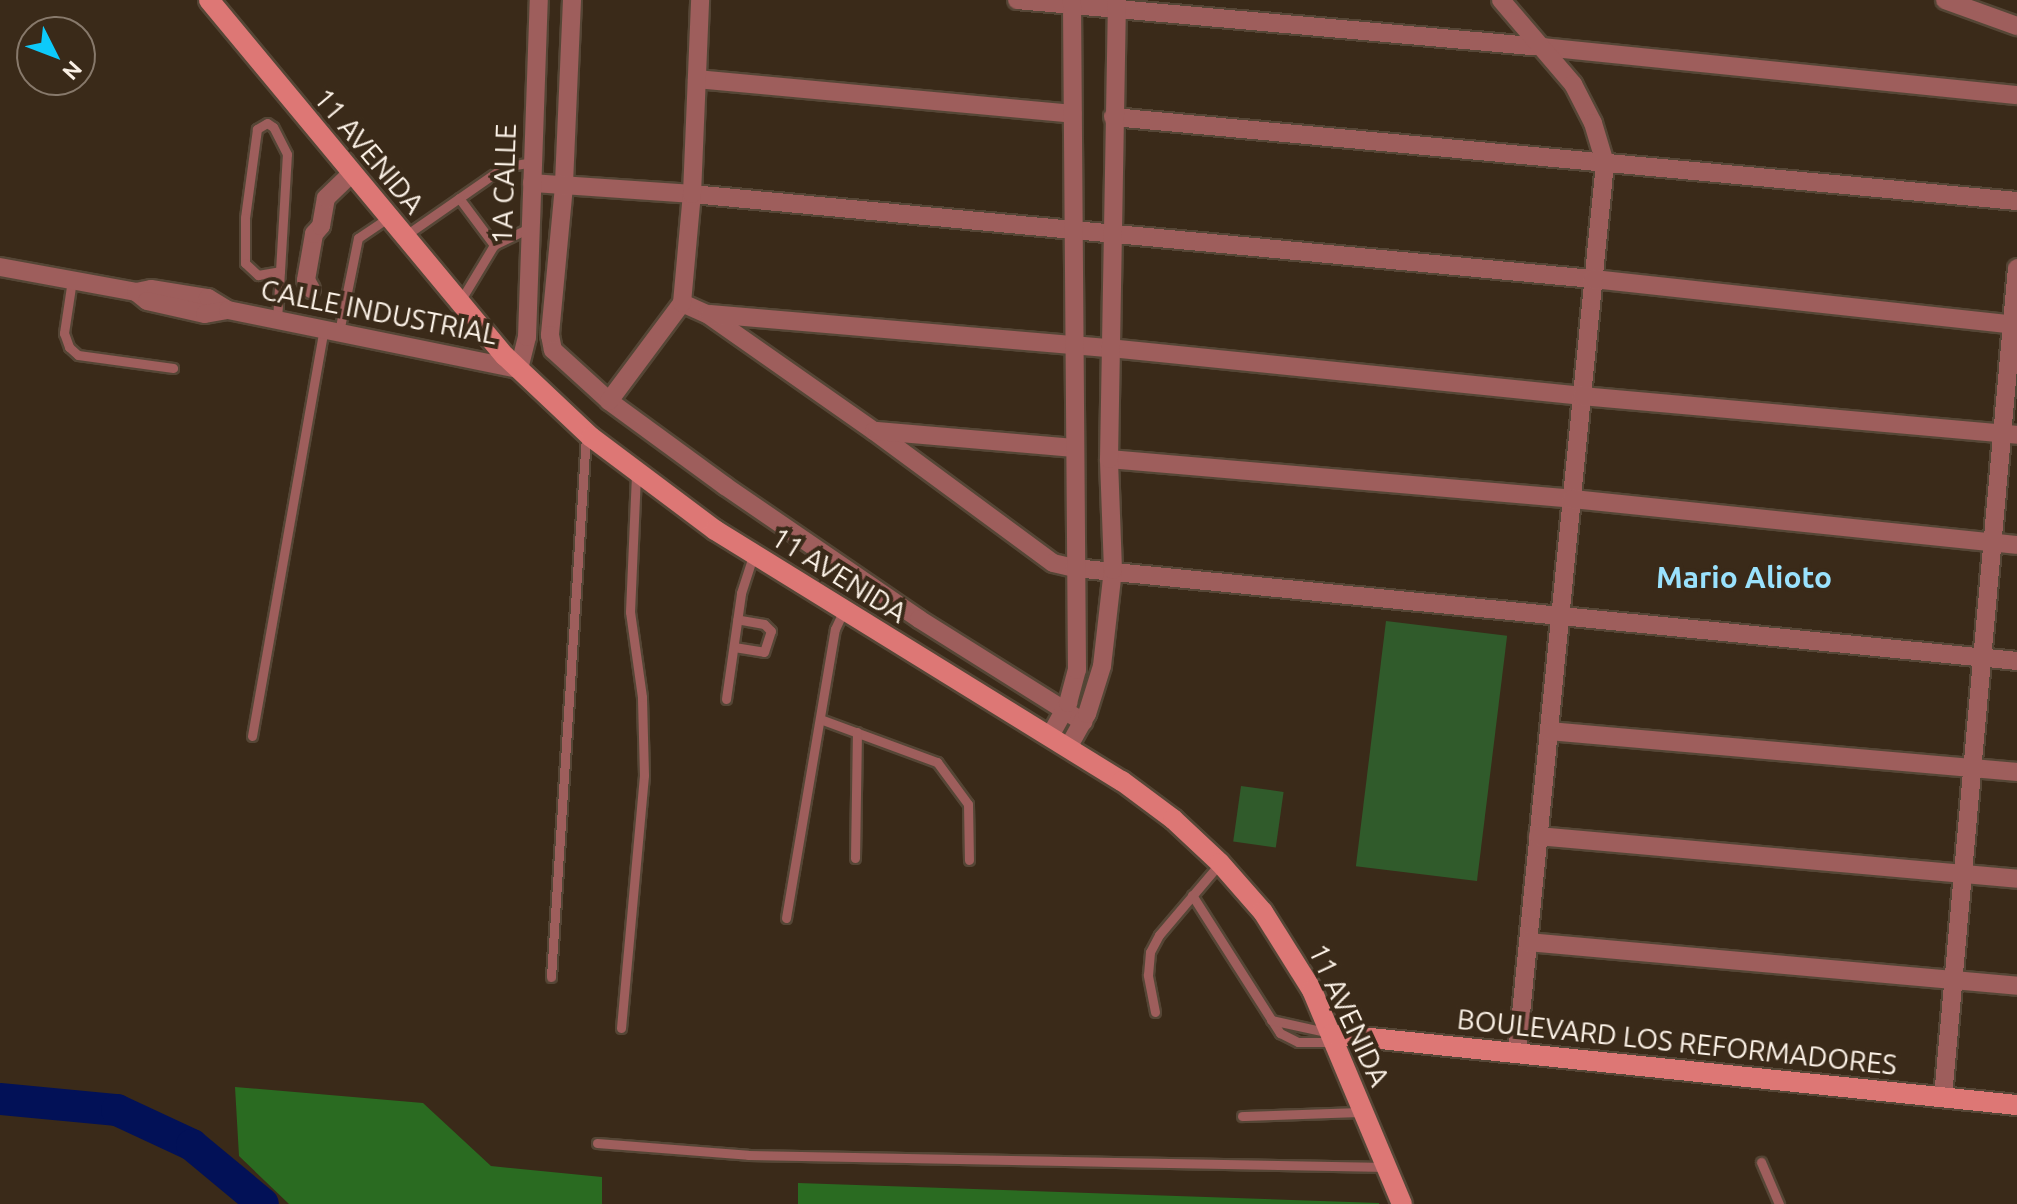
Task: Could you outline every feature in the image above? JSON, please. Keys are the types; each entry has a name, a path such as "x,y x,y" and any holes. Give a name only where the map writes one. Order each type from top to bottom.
{"main road":[{"name":"11 AVENIDA","path":"209,0 459,303 519,369 586,433 753,555 1069,746 1173,819 1220,863 1248,893 1288,948 1334,1038 1402,1204"},
{"name":"BOULEVARD LOS REFORMADORES","path":"1334,1038 2017,1105"}],"street":[{"name":"1A CALLE","path":"519,369 527,337 539,0"},
{"path":"572,0 564,186 550,335 553,350 609,401 725,486 919,619 1083,722"},
{"path":"609,401 682,303 692,194 700,0"},
{"path":"1017,0 1117,4 2017,95"},
{"path":"1501,0 1543,47 1585,105 1605,163 1517,1054"},
{"path":"1945,0 2017,26"},
{"path":"1050,736 1064,710 1077,670 1072,2"},
{"path":"1069,746 1083,722 1102,666 1113,570 1109,459 1117,4"},
{"path":"697,79 1072,114"},
{"path":"1113,117 2017,201"},
{"path":"305,325 311,289 306,280 314,234 321,226 326,198 351,174"},
{"path":"532,183 692,194 1593,279 2014,325"},
{"name":"CALLE INDUSTRIAL","path":"0,267 136,292 147,301 205,314 228,310 519,369"},
{"path":"1943,1097 1992,543 2010,434 2017,268"},
{"path":"682,303 707,314 874,431 1053,563 1074,568 2017,661"},
{"path":"707,314 1073,344 1582,396 2010,434"},
{"path":"874,431 1074,448"},
{"path":"1109,459 1572,499 2017,545"},
{"path":"1549,731 2017,772"},
{"path":"1538,836 2017,879"},
{"path":"1528,942 2017,986"}],"lane":[{"path":"277,320 280,271 287,154 273,127 267,123 257,129 245,218 245,263 258,275 280,271"},
{"path":"404,236 504,167 533,162"},
{"path":"459,198 494,245"},
{"path":"252,736 331,330 358,238 388,218"},
{"path":"459,303 494,245 531,227"},
{"path":"72,280 64,333 69,347 78,355 173,368"},
{"path":"551,977 586,433"},
{"path":"621,1028 644,775 642,697 630,612 637,471"},
{"path":"726,699 737,619 753,555"},
{"path":"786,918 835,629 843,612"},
{"path":"734,647 764,652 771,631 764,624 737,619"},
{"path":"820,719 937,762 968,804 969,860"},
{"path":"855,858 857,732"},
{"path":"1155,1012 1148,975 1150,952 1159,935 1220,863"},
{"path":"1192,895 1271,1020 1288,1039 1334,1038"},
{"path":"1271,1020 1334,1038"},
{"path":"1242,1116 1362,1112"},
{"path":"597,1143 748,1155 1387,1167"},
{"path":"1761,1162 1779,1204"}],"green space":[{"path":"1386,621 1507,636 1477,881 1356,866"},
{"path":"1241,786 1284,792 1276,847 1233,841"},
{"path":"235,1087 423,1103 491,1166 602,1177 602,1204 289,1204 239,1156"},
{"path":"798,1183 1379,1203 1379,1204 798,1204"}],"waterway":[{"path":"0,1099 117,1110 192,1145 263,1204"}],"district":[{"name":"Mario Alioto","path":"1744,577"}]}
